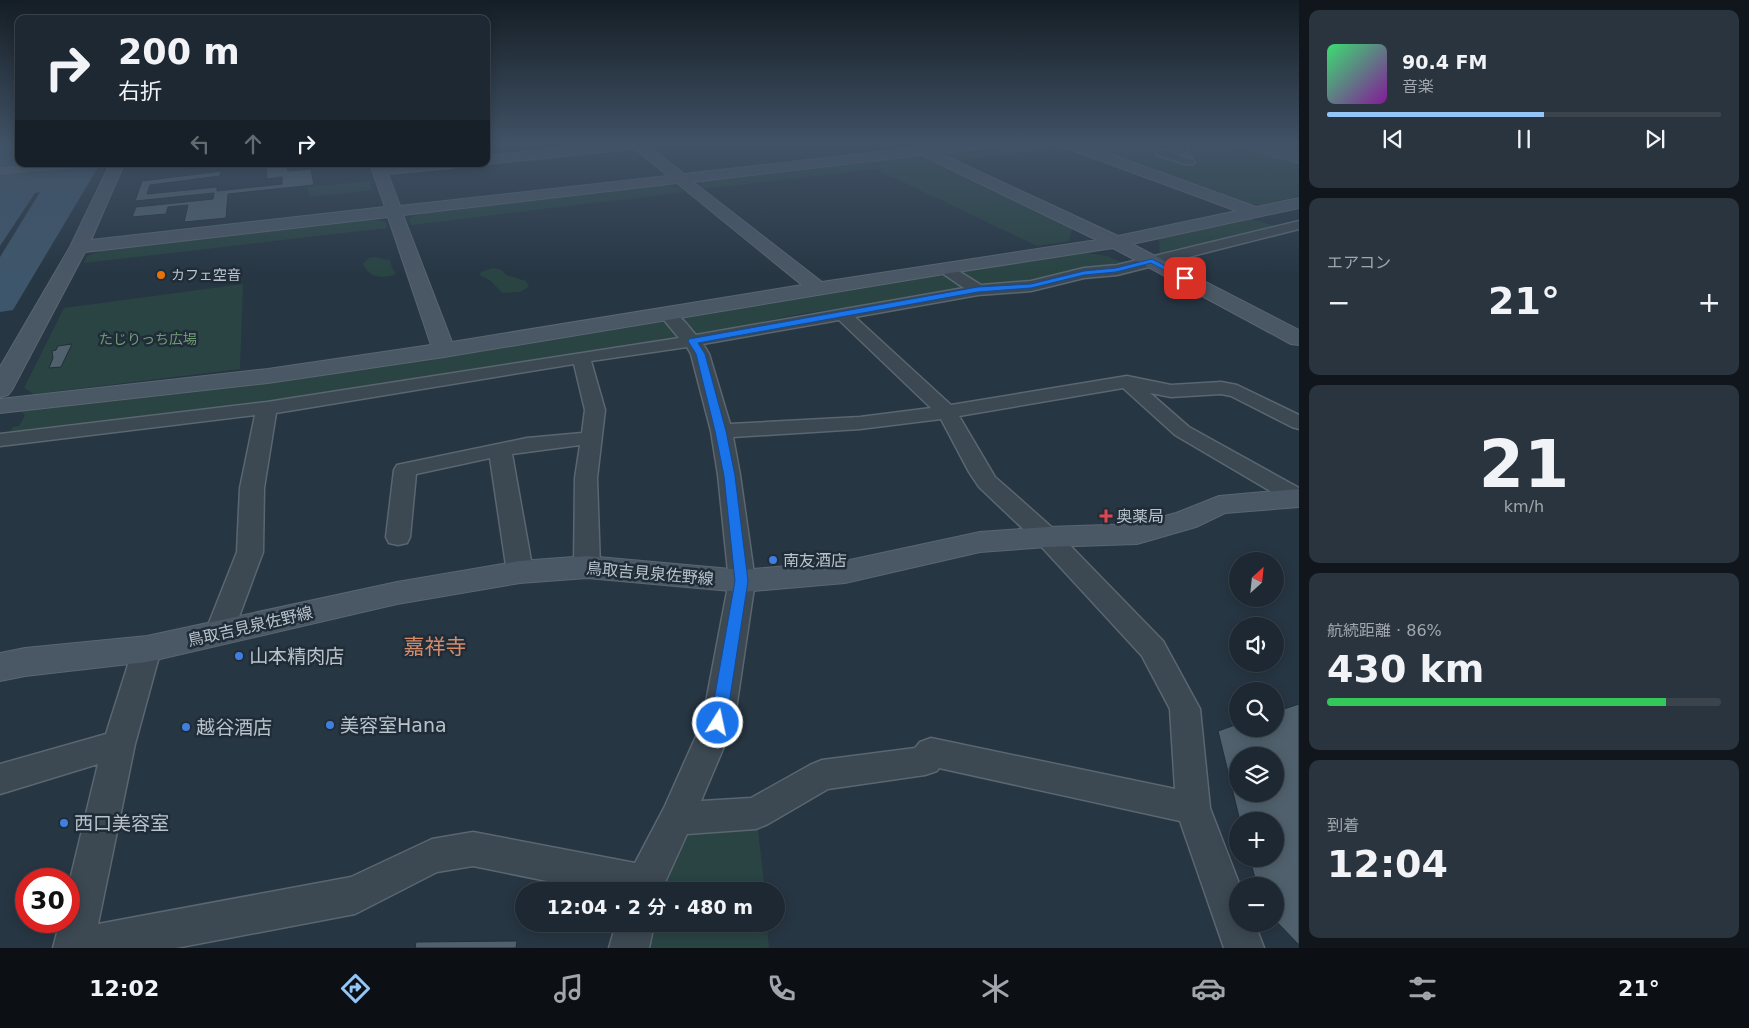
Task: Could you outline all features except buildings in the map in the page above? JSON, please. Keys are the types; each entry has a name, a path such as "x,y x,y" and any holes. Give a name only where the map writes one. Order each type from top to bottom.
{"street":[{"path":"0,390 15,360 80,247 107,187"},
{"path":"385,187 444,350"},
{"path":"80,247 600,187"},
{"path":"692,187 817,288"},
{"path":"1000,187 1116,242 1299,339"},
{"path":"1186,187 1256,213 1297,225"},
{"path":"0,406 268,376 444,350 817,288 1116,242 1299,203"},
{"path":"0,440 267,408 406,388 581,357 692,341 978,290 1031,286 1084,273 1116,270 1297,225"},
{"path":"944,268 978,290"},
{"path":"645,882 676,819 718,723 742,581 729,476 721,431 700,354 692,341 667,314"},
{"path":"842,314 947,412 980,472 988,482 1047,537 1153,649 1185,709 1193,808 1244,948"},
{"path":"581,357 595,410 586,478 587,567"},
{"path":"721,431 860,422 947,412 1127,382 1171,390 1221,388 1237,391 1299,423"},
{"path":"1127,382 1182,431 1298,497"},
{"path":"220,633 250,552 252,488 267,408"},
{"path":"398,537 405,470 527,444 591,438"},
{"path":"500,450 520,572"},
{"name":"鳥取吉見泉佐野線","path":"0,667 26,662 147,649 397,593 520,572 587,567 742,581 845,572 980,542 1047,537 1137,534 1186,520 1219,505 1298,497"},
{"path":"147,649 119,744 72,948 355,895 432,856 473,849 621,882"},
{"path":"0,780 119,744"},
{"path":"676,819 756,813 822,775 925,761 931,752 1193,808"},
{"path":"629,948 633,932"}],"green space":[{"path":"307,187 371,187 372,190 309,197"},
{"path":"644,187 679,187 684,192 411,225 409,219 419,213"},
{"path":"700,187 718,187 703,189"},
{"path":"914,187 985,187 1072,228 1069,241 1037,246"},
{"path":"1198,187 1299,187 1299,196 1259,205 1239,202"},
{"path":"371,219 386,222 387,228 84,263 87,256 104,250"},
{"path":"1251,219 1279,227 1183,250 1179,248 1171,250 1175,252 1160,255 1159,238"},
{"path":"1081,252 1107,256 1125,264 1117,263 1108,265 1110,267 1075,271 1017,284 1003,285 989,285 962,275 964,270"},
{"path":"369,258 390,260 392,268 396,273 380,277 368,272 363,264"},
{"path":"493,268 502,270 506,275 526,281 529,287 520,292 502,293 491,281 480,275 481,272"},
{"path":"938,275 950,277 962,284 959,288 867,305 806,313 699,335 692,334 681,320 683,318"},
{"name":"たじりっち広場","path":"243,284 240,369 34,394 24,388 64,308"},
{"path":"661,321 667,323 680,336 677,340 510,363 471,372 323,396 8,434 13,427 19,426 25,415 20,411 22,410 284,379"},
{"path":"757,822 764,882 654,882 679,825"},
{"path":"639,932 768,932 769,948 636,948"}],"water":[{"path":"0,187 86,187 13,310 0,312"}],"pier":[{"path":"40,192 0,257 0,246 35,193"}],"place":[{"name":"カフェ空音","path":"161,275"},
{"name":"奥薬局","path":"1106,516"},
{"name":"南友酒店","path":"773,560"},
{"name":"山本精肉店","path":"239,656"},
{"name":"美容室Hana","path":"330,725"},
{"name":"越谷酒店","path":"186,727"},
{"name":"西口美容室","path":"64,823"}],"district":[{"name":"嘉祥寺","path":"435,647"}],"route":[{"path":"718,723 742,581 729,476 721,431 700,354 692,341 978,290 1031,286 1084,273 1116,270 1152,261 1185,278"}]}
